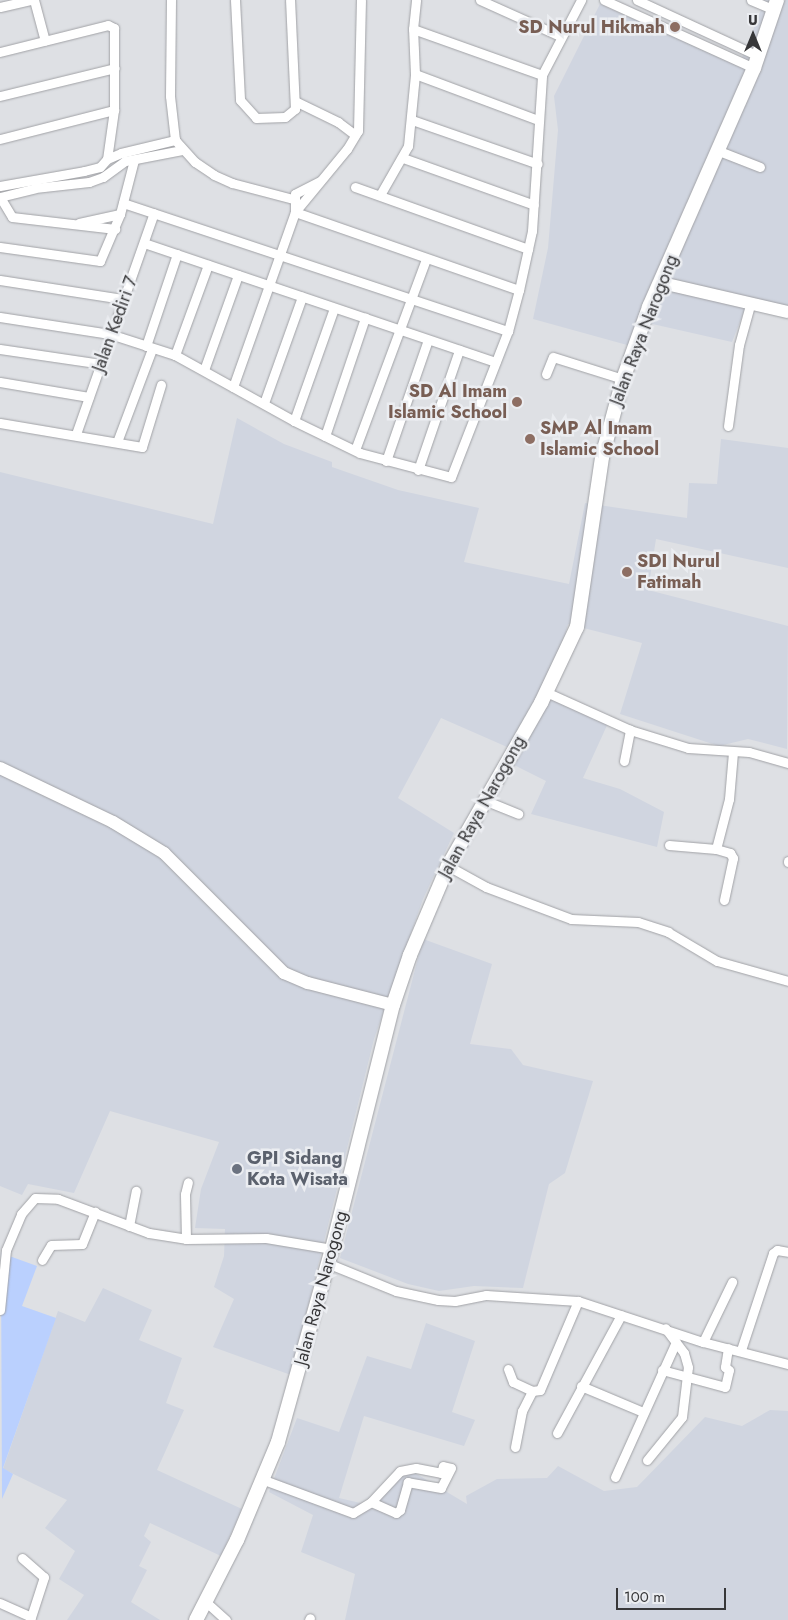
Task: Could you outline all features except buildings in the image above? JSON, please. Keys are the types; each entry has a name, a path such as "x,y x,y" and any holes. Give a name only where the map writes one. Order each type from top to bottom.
{"main road":[{"name":"Jalan Raya Narogong","path":"196,1620 264,1480 328,1263 393,1005 419,928 448,866 546,692 577,627 602,457 622,379 649,308 662,283 679,236 719,151 756,62 776,5"}],"street":[{"path":"0,7 32,0 45,41"},
{"path":"171,0 170,96 175,140 182,150 195,162 232,183 293,199"},
{"path":"236,0 240,100 244,107 256,118 286,117 295,109 297,102 290,0"},
{"path":"233,387 282,255 295,212 355,135 360,106 358,27 361,0"},
{"path":"380,195 404,158 412,120 415,74 413,30 416,0"},
{"path":"480,0 560,36"},
{"path":"0,317 110,334 149,347 175,356 204,370 294,421 355,450 386,461 446,477 455,474 508,331 528,250 538,164 538,120 542,75 560,36 581,0"},
{"path":"604,0 756,62"},
{"path":"637,0 756,62"},
{"path":"751,0 776,5"},
{"path":"0,52 111,26 116,35 114,110 107,159 100,167 0,186"},
{"path":"413,30 542,75"},
{"path":"0,96 115,68"},
{"path":"415,74 538,120"},
{"path":"297,102 338,122 355,135"},
{"path":"0,139 114,110"},
{"path":"412,120 538,164"},
{"path":"107,159 175,140"},
{"path":"115,229 12,217 0,197 35,188 88,182 134,160 182,150"},
{"path":"719,151 760,167"},
{"path":"404,158 534,205"},
{"path":"0,247 100,261 115,229 134,160"},
{"path":"295,212 293,199 295,194 320,182"},
{"path":"355,187 528,250"},
{"path":"123,203 412,296 508,331"},
{"path":"295,212 519,290"},
{"name":"Jalan Kediri 7","path":"76,434 154,213"},
{"path":"74,224 120,214"},
{"path":"144,243 495,362"},
{"path":"117,442 149,347 177,254"},
{"path":"355,450 426,259"},
{"path":"175,356 208,265"},
{"path":"204,370 238,275"},
{"path":"0,280 124,299"},
{"path":"662,283 750,305 788,312"},
{"path":"264,403 302,296"},
{"path":"728,426 739,345 750,305"},
{"path":"294,421 334,308"},
{"path":"325,436 365,318"},
{"path":"386,461 428,340"},
{"path":"0,349 101,364"},
{"path":"418,470 459,350"},
{"path":"546,374 553,357 622,379"},
{"path":"0,382 89,397"},
{"path":"0,423 76,434 142,447 161,385"},
{"path":"546,692 630,730 688,748 749,752 788,763"},
{"path":"624,761 630,730"},
{"path":"716,849 729,799 733,752"},
{"path":"0,768 113,822 164,853 284,973 308,983 393,1005"},
{"path":"484,800 518,814"},
{"path":"669,845 716,849 730,853 733,858 724,900"},
{"path":"448,866 486,887 571,919 638,922 668,932 717,961 788,982"},
{"path":"186,1239 185,1194 188,1182"},
{"path":"129,1226 136,1191"},
{"path":"0,1310 3,1249 26,1205 35,1198 58,1199 129,1226 186,1239 266,1238 332,1248"},
{"path":"42,1260 51,1245 82,1244 95,1212"},
{"path":"741,1350 773,1253 777,1250 788,1252"},
{"path":"328,1263 396,1291 438,1300 455,1301 486,1295 578,1300 703,1342 741,1350 788,1364"},
{"path":"703,1342 732,1282"},
{"path":"508,1369 512,1382 532,1391 542,1388 578,1300"},
{"path":"557,1433 621,1315"},
{"path":"647,1460 680,1423 687,1378 684,1353 665,1328"},
{"path":"616,1477 643,1412 676,1342"},
{"path":"662,1370 725,1387 729,1370 725,1367 728,1348"},
{"path":"581,1386 643,1412"},
{"path":"515,1447 522,1411 532,1391"},
{"path":"264,1480 353,1513 371,1502 400,1471 416,1468 441,1473 443,1465 452,1469 442,1488 408,1482 400,1510 396,1513 371,1502"},
{"path":"0,1603 31,1618 44,1577 22,1558"},
{"path":"206,1602 226,1620"}],"shaded area":[{"path":"765,0 788,0 788,306 749,299 732,342 648,323 638,348 533,319 548,248 558,130 554,96 600,4 739,66"},
{"path":"237,418 284,444 332,462 332,467 398,490 479,508 464,562 569,584 585,503 687,518 689,483 717,484 721,439 788,448 788,568 656,539 648,590 788,626 787,749 748,739 719,746 620,714 642,643 568,624 562,646 542,685 609,721 583,778 620,789 664,812 657,847 531,814 546,781 514,765 521,753 441,718 398,798 454,833 423,899 374,1039 291,1375 213,1347 234,1299 214,1287 224,1256 225,1229 195,1228 201,1189 219,1142 110,1111 74,1193 28,1184 22,1195 0,1186 0,472 213,524"},
{"path":"423,939 492,964 470,1044 511,1049 523,1065 593,1081 565,1173 549,1184 523,1288 474,1286 439,1291 408,1284 340,1258"},
{"path":"1,1253 37,1266 22,1306 56,1318 3,1468 13,1474 2,1499"},
{"path":"103,1288 152,1310 139,1340 182,1358 166,1403 184,1410 157,1470 242,1509 221,1556 150,1523 144,1536 151,1542 139,1566 147,1570 131,1602 160,1620 67,1620 84,1595 59,1579 75,1551 45,1528 67,1500 3,1469 58,1311 85,1322"},
{"path":"426,1323 475,1341 452,1412 475,1420 464,1446 364,1416 339,1498 373,1506 405,1467 467,1504 466,1496 497,1479 547,1478 558,1466 604,1491 637,1487 705,1417 742,1426 770,1410 788,1411 788,1620 345,1620 355,1574 301,1552 313,1515 269,1492 297,1418 339,1432 367,1356 411,1369"}],"place":[{"name":"SD Nurul Hikmah","path":"675,27"},
{"name":"SD Al Imam Islamic School","path":"517,402"},
{"name":"SMP Al Imam Islamic School","path":"530,439"},
{"name":"SDI Nurul Fatimah","path":"627,572"},
{"name":"GPI Sidang Kota Wisata","path":"237,1169"}]}
